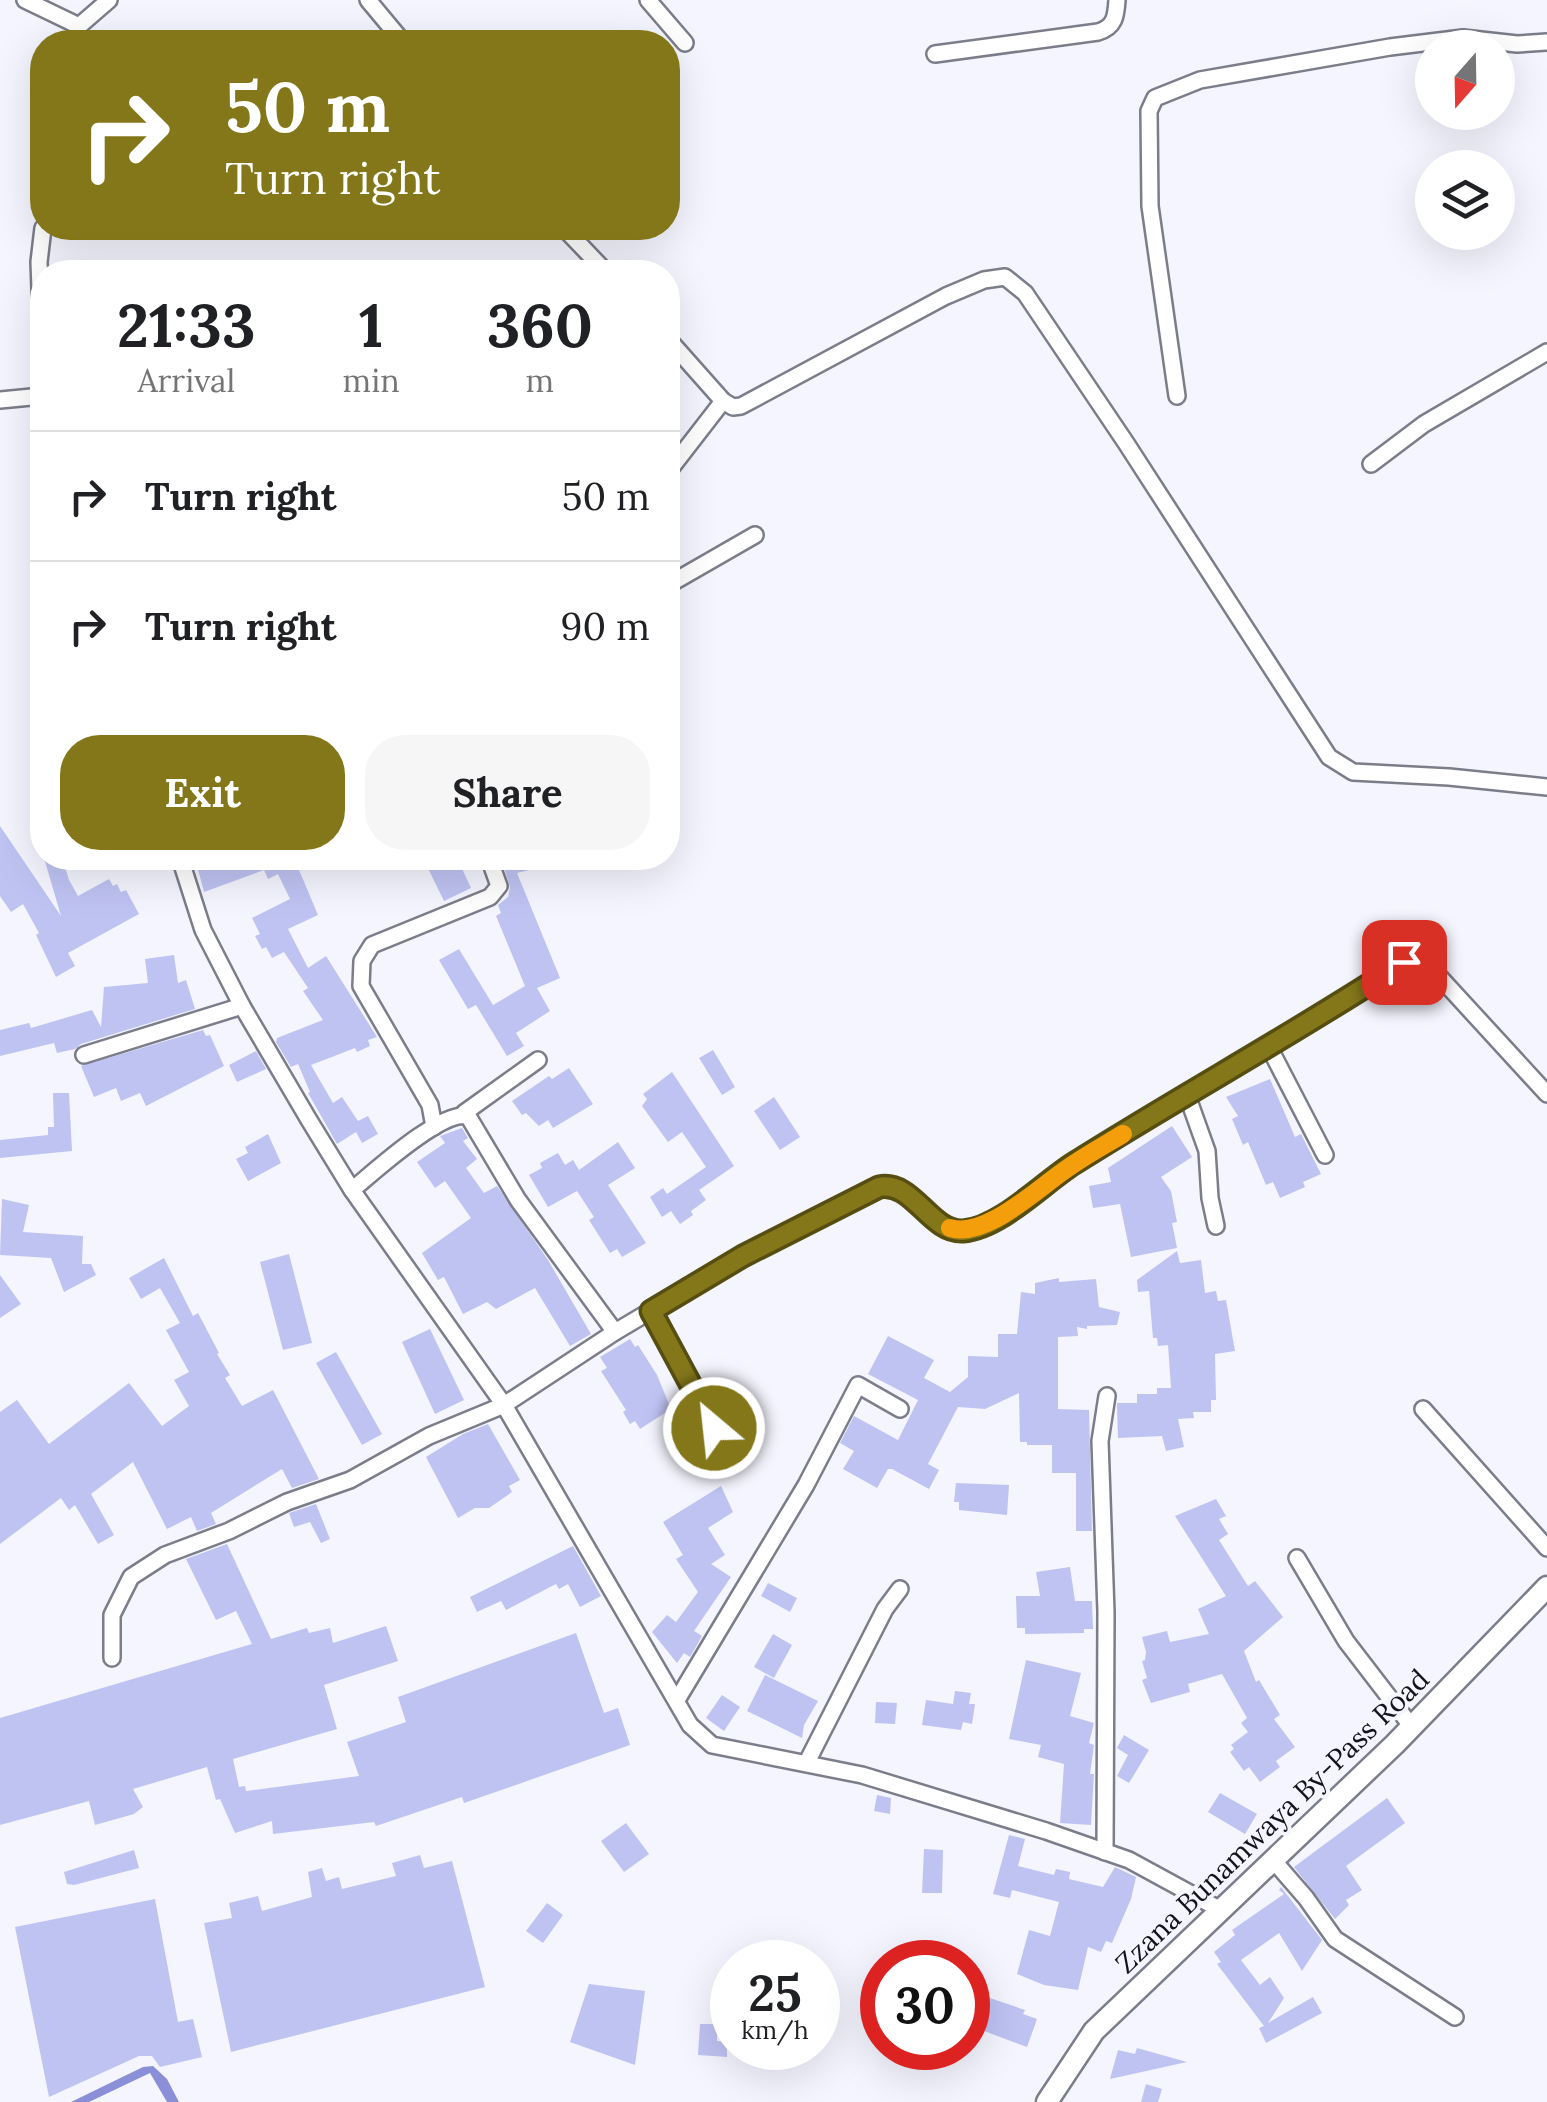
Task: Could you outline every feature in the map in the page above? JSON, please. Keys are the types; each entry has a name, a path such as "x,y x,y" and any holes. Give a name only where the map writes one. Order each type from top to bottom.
{"street":[{"path":"25,0 79,26"},
{"path":"78,30 109,0"},
{"path":"368,0 392,30"},
{"path":"648,0 674,30"},
{"path":"935,54 1098,32 1114,22 1118,0"},
{"path":"680,37 685,43"},
{"path":"1177,396 1150,206 1149,112 1156,98 1200,80 1390,47 1463,38 1517,44 1547,42"},
{"path":"575,240 595,260"},
{"path":"680,353 723,400 733,406 752,403 946,296 984,280 1005,277 1024,293 1126,443 1328,757 1353,772 1547,788"},
{"path":"1371,464 1424,424 1547,352"},
{"path":"0,400 30,397"},
{"path":"680,456 723,400"},
{"path":"680,578 755,536"},
{"path":"184,870 203,930 242,1006 352,1190 504,1405 690,1725 712,1745 880,1780 1129,1860 1219,1909"},
{"path":"434,1127 430,1105 361,986 362,961 372,945 490,897 500,886 493,870"},
{"path":"112,1658 112,1615 131,1577 165,1555 230,1531 287,1502 350,1480 429,1436 504,1405 615,1332 743,1256 879,1187 894,1187 948,1228 966,1231 1004,1214 1070,1166 1404,962 1424,960 1547,1094"},
{"path":"84,1054 242,1006"},
{"path":"1268,1047 1325,1154"},
{"path":"352,1190 434,1127 464,1114 538,1060"},
{"path":"1187,1095 1208,1151 1216,1226"},
{"path":"464,1114 554,1253 615,1332"},
{"path":"651,1311 730,1457"},
{"path":"677,1700 806,1486 858,1384 900,1409"},
{"path":"1105,1852 1106,1612 1100,1441 1107,1396"},
{"path":"1423,1409 1547,1548"},
{"path":"1297,1558 1346,1640 1412,1726"},
{"name":"Zzana Bunamwaya By-Pass Road","path":"1047,2102 1094,2032 1412,1726 1547,1587"},
{"path":"807,1762 885,1609 900,1589"},
{"path":"1272,1860 1336,1939 1455,2017"}],"water":[{"path":"153,2066 167,2079 179,2102 167,2102 150,2073 89,2102 71,2102 143,2067"}],"building":[{"path":"0,826 61,916 48,870 66,870 78,896 109,879 121,892 126,890 139,914 68,953 75,966 56,977 23,904 11,912 0,896"},
{"path":"198,870 264,870 204,892"},
{"path":"264,870 299,870 318,915 288,929 308,968 326,956 377,1037 357,1052 355,1048 311,1065 333,1103 342,1097 358,1121 368,1116 378,1134 362,1143 356,1132 337,1144 308,1093 298,1064 291,1067 276,1042 277,1038 323,1020 284,952 272,958 255,936 260,934 252,918 290,899 278,874 268,879"},
{"path":"429,870 463,870 471,888 444,901"},
{"path":"505,870 529,870 517,873 560,978 537,988 550,1011 516,1033 524,1046 507,1056 476,1005 468,1009 439,960 459,949 493,1005 525,986 496,916 501,913 498,905 508,897 510,887"},
{"path":"174,955 178,983 186,980 195,1009 75,1049 57,1053 54,1043 0,1056 0,1030 29,1023 31,1028 92,1010 101,1027 104,987 148,983 145,959"},
{"path":"203,1030 206,1036 210,1035 224,1066 146,1106 140,1093 121,1101 116,1088 94,1097 81,1066"},
{"path":"713,1050 735,1087 722,1095 699,1058"},
{"path":"256,1051 266,1069 237,1082 229,1065"},
{"path":"569,1068 593,1104 553,1128 548,1120 539,1126 526,1113 522,1115 512,1101 549,1076 552,1079"},
{"path":"672,1072 734,1166 699,1190 706,1200 680,1224 671,1211 662,1217 650,1197 663,1188 667,1194 706,1167 682,1132 668,1142 642,1106 647,1099 643,1094"},
{"path":"1270,1079 1295,1137 1301,1134 1321,1174 1303,1182 1305,1187 1280,1198 1273,1182 1266,1185 1248,1142 1243,1145 1232,1119 1238,1116 1226,1097"},
{"path":"53,1093 69,1093 72,1151 0,1158 0,1140 48,1135 48,1127 54,1127"},
{"path":"774,1097 800,1137 780,1150 754,1111"},
{"path":"1172,1126 1192,1157 1161,1177 1171,1191 1177,1248 1131,1257 1120,1204 1093,1208 1089,1186 1111,1182 1108,1168"},
{"path":"462,1128 468,1138 463,1141 477,1159 466,1168 484,1193 497,1186 548,1260 591,1334 570,1346 535,1288 496,1309 487,1302 463,1314 444,1277 438,1280 422,1253 471,1218 445,1181 435,1188 417,1162 445,1143 440,1136"},
{"path":"268,1134 281,1163 248,1181 236,1159 248,1153 245,1147"},
{"path":"618,1142 635,1168 608,1185 646,1243 622,1257 617,1249 610,1253 589,1220 594,1217 577,1191 548,1207 529,1175 558,1153 565,1165 573,1160 579,1170"},
{"path":"2,1199 29,1205 23,1232 83,1236 82,1264 91,1264 96,1275 64,1292 51,1258 0,1255"},
{"path":"1177,1251 1180,1263 1201,1260 1205,1293 1216,1291 1218,1301 1226,1300 1235,1351 1215,1354 1216,1400 1211,1400 1211,1412 1193,1412 1194,1418 1178,1419 1184,1447 1166,1451 1162,1436 1118,1438 1117,1403 1137,1403 1137,1394 1157,1394 1157,1388 1171,1388 1168,1345 1158,1346 1157,1338 1153,1338 1149,1291 1138,1292 1137,1280"},
{"path":"289,1254 312,1343 283,1350 260,1262"},
{"path":"164,1258 193,1316 198,1313 230,1375 225,1378 242,1406 273,1390 319,1479 292,1488 282,1469 211,1513 216,1524 197,1531 191,1517 167,1529 133,1462 91,1494 114,1535 98,1544 75,1505 69,1510 61,1498 0,1544 0,1412 17,1400 49,1444 129,1383 162,1426 189,1406 174,1380 189,1372 166,1330 180,1323 160,1288 141,1299 129,1278"},
{"path":"0,1275 21,1304 0,1318"},
{"path":"1059,1278 1059,1282 1096,1279 1099,1307 1120,1312 1117,1325 1077,1327 1078,1336 1058,1337 1058,1409 1089,1410 1092,1531 1076,1531 1076,1473 1052,1473 1052,1445 1020,1442 1019,1393 985,1409 958,1407 928,1464 939,1470 929,1489 892,1469 888,1469 877,1488 843,1469 854,1451 840,1443 854,1416 898,1440 918,1400 868,1374 888,1336 934,1360 924,1378 950,1392 968,1377 968,1356 998,1357 998,1334 1017,1334 1021,1292 1035,1294 1035,1283"},
{"path":"430,1329 464,1400 435,1414 402,1342"},
{"path":"630,1339 657,1375 671,1409 640,1429 635,1421 630,1424 623,1412 626,1410 601,1371 607,1368 600,1357"},
{"path":"336,1352 382,1434 362,1445 316,1363"},
{"path":"488,1424 520,1480 509,1486 512,1492 489,1508 475,1508 458,1518 426,1457"},
{"path":"956,1483 1009,1485 1007,1515 959,1510 959,1502 954,1502"},
{"path":"721,1486 733,1512 708,1528 725,1555 711,1564 731,1577 694,1631 702,1636 690,1657 684,1653 677,1663 652,1632 667,1615 676,1622 698,1592 676,1559 683,1555 663,1522"},
{"path":"1216,1499 1226,1516 1219,1519 1228,1534 1219,1540 1248,1586 1255,1581 1283,1617 1244,1651 1256,1682 1259,1680 1280,1715 1274,1719 1295,1747 1276,1761 1280,1767 1260,1782 1249,1767 1244,1771 1230,1752 1234,1749 1231,1745 1248,1732 1241,1723 1247,1718 1222,1674 1188,1684 1190,1692 1151,1703 1142,1680 1147,1678 1142,1637 1167,1631 1170,1642 1209,1634 1198,1609 1226,1596 1175,1516"},
{"path":"316,1504 330,1539 321,1543 310,1522 294,1527 289,1513"},
{"path":"227,1544 271,1639 307,1628 309,1633 330,1628 333,1643 386,1626 398,1661 324,1685 337,1729 233,1759 239,1787 245,1786 246,1791 359,1776 347,1742 406,1722 398,1697 576,1633 604,1713 618,1708 630,1745 464,1803 462,1797 376,1826 374,1822 273,1834 272,1821 235,1833 220,1799 216,1800 207,1767 133,1789 143,1807 134,1814 95,1825 89,1801 0,1825 0,1718 252,1644 236,1611 216,1620 186,1559"},
{"path":"573,1546 601,1596 580,1607 568,1584 559,1589 556,1584 506,1610 501,1601 477,1612 470,1597"},
{"path":"1070,1567 1075,1601 1092,1601 1093,1629 1084,1629 1084,1633 1025,1634 1025,1628 1017,1628 1016,1596 1040,1596 1036,1572"},
{"path":"768,1583 797,1598 790,1612 761,1596"},
{"path":"773,1634 792,1645 774,1678 754,1667"},
{"path":"1026,1660 1081,1673 1070,1716 1094,1723 1089,1743 1094,1745 1091,1825 1060,1823 1064,1764 1038,1757 1041,1745 1009,1739"},
{"path":"765,1675 818,1701 804,1725 802,1738 747,1711"},
{"path":"955,1691 971,1693 969,1704 975,1704 972,1724 963,1722 961,1730 922,1725 926,1700 953,1704"},
{"path":"722,1695 740,1707 724,1731 706,1718"},
{"path":"876,1702 897,1703 895,1724 875,1723"},
{"path":"1124,1735 1149,1750 1129,1783 1117,1776 1128,1755 1117,1748"},
{"path":"1220,1793 1257,1814 1245,1834 1208,1812"},
{"path":"877,1795 891,1798 890,1814 874,1811"},
{"path":"1387,1798 1405,1823 1346,1866 1362,1890 1346,1900 1349,1905 1335,1919 1294,1867"},
{"path":"626,1823 649,1854 624,1872 601,1841"},
{"path":"1009,1835 1025,1839 1018,1866 1054,1875 1056,1869 1070,1872 1069,1879 1103,1887 1115,1867 1136,1877 1112,1943 1106,1941 1101,1952 1088,1947 1078,1990 1044,1985 1017,1974 1029,1930 1050,1936 1059,1902 1012,1890 1010,1898 993,1894"},
{"path":"924,1849 943,1850 942,1893 922,1893"},
{"path":"134,1850 139,1868 67,1884 64,1872"},
{"path":"420,1855 424,1868 452,1861 485,1987 231,2052 204,1923 232,1918 229,1903 258,1896 262,1911 312,1897 308,1872 322,1868 326,1881 339,1877 342,1889 396,1876 392,1863"},
{"path":"1281,1887 1322,1940 1302,1971 1279,1933 1241,1960 1260,1985 1270,1977 1284,1998 1268,2023 1313,1997 1322,2013 1266,2043 1259,2028 1264,2026 1217,1964 1221,1962 1214,1952 1235,1935 1232,1930 1284,1894 1279,1890"},
{"path":"155,1899 178,2022 193,2019 202,2057 160,2067 152,2056 139,2056 49,2097 15,1927"},
{"path":"547,1903 563,1915 543,1943 526,1931"},
{"path":"589,1984 645,1991 635,2065 570,2042"},
{"path":"990,1998 1025,2010 1023,2014 1037,2019 1027,2047 990,2033"},
{"path":"700,2024 710,2024 710,2056 698,2055"},
{"path":"1137,2048 1187,2062 1110,2079 1118,2050 1135,2054"},
{"path":"1146,2084 1162,2089 1158,2102 1141,2102"}],"slow traffic":[{"path":"950,1228 966,1231 1004,1214 1070,1166 1123,1134"}],"route":[{"path":"714,1428 651,1311 743,1256 879,1187 894,1187 938,1222 957,1230 966,1231 1004,1214 1070,1166 1318,1019 1404,962"}]}
